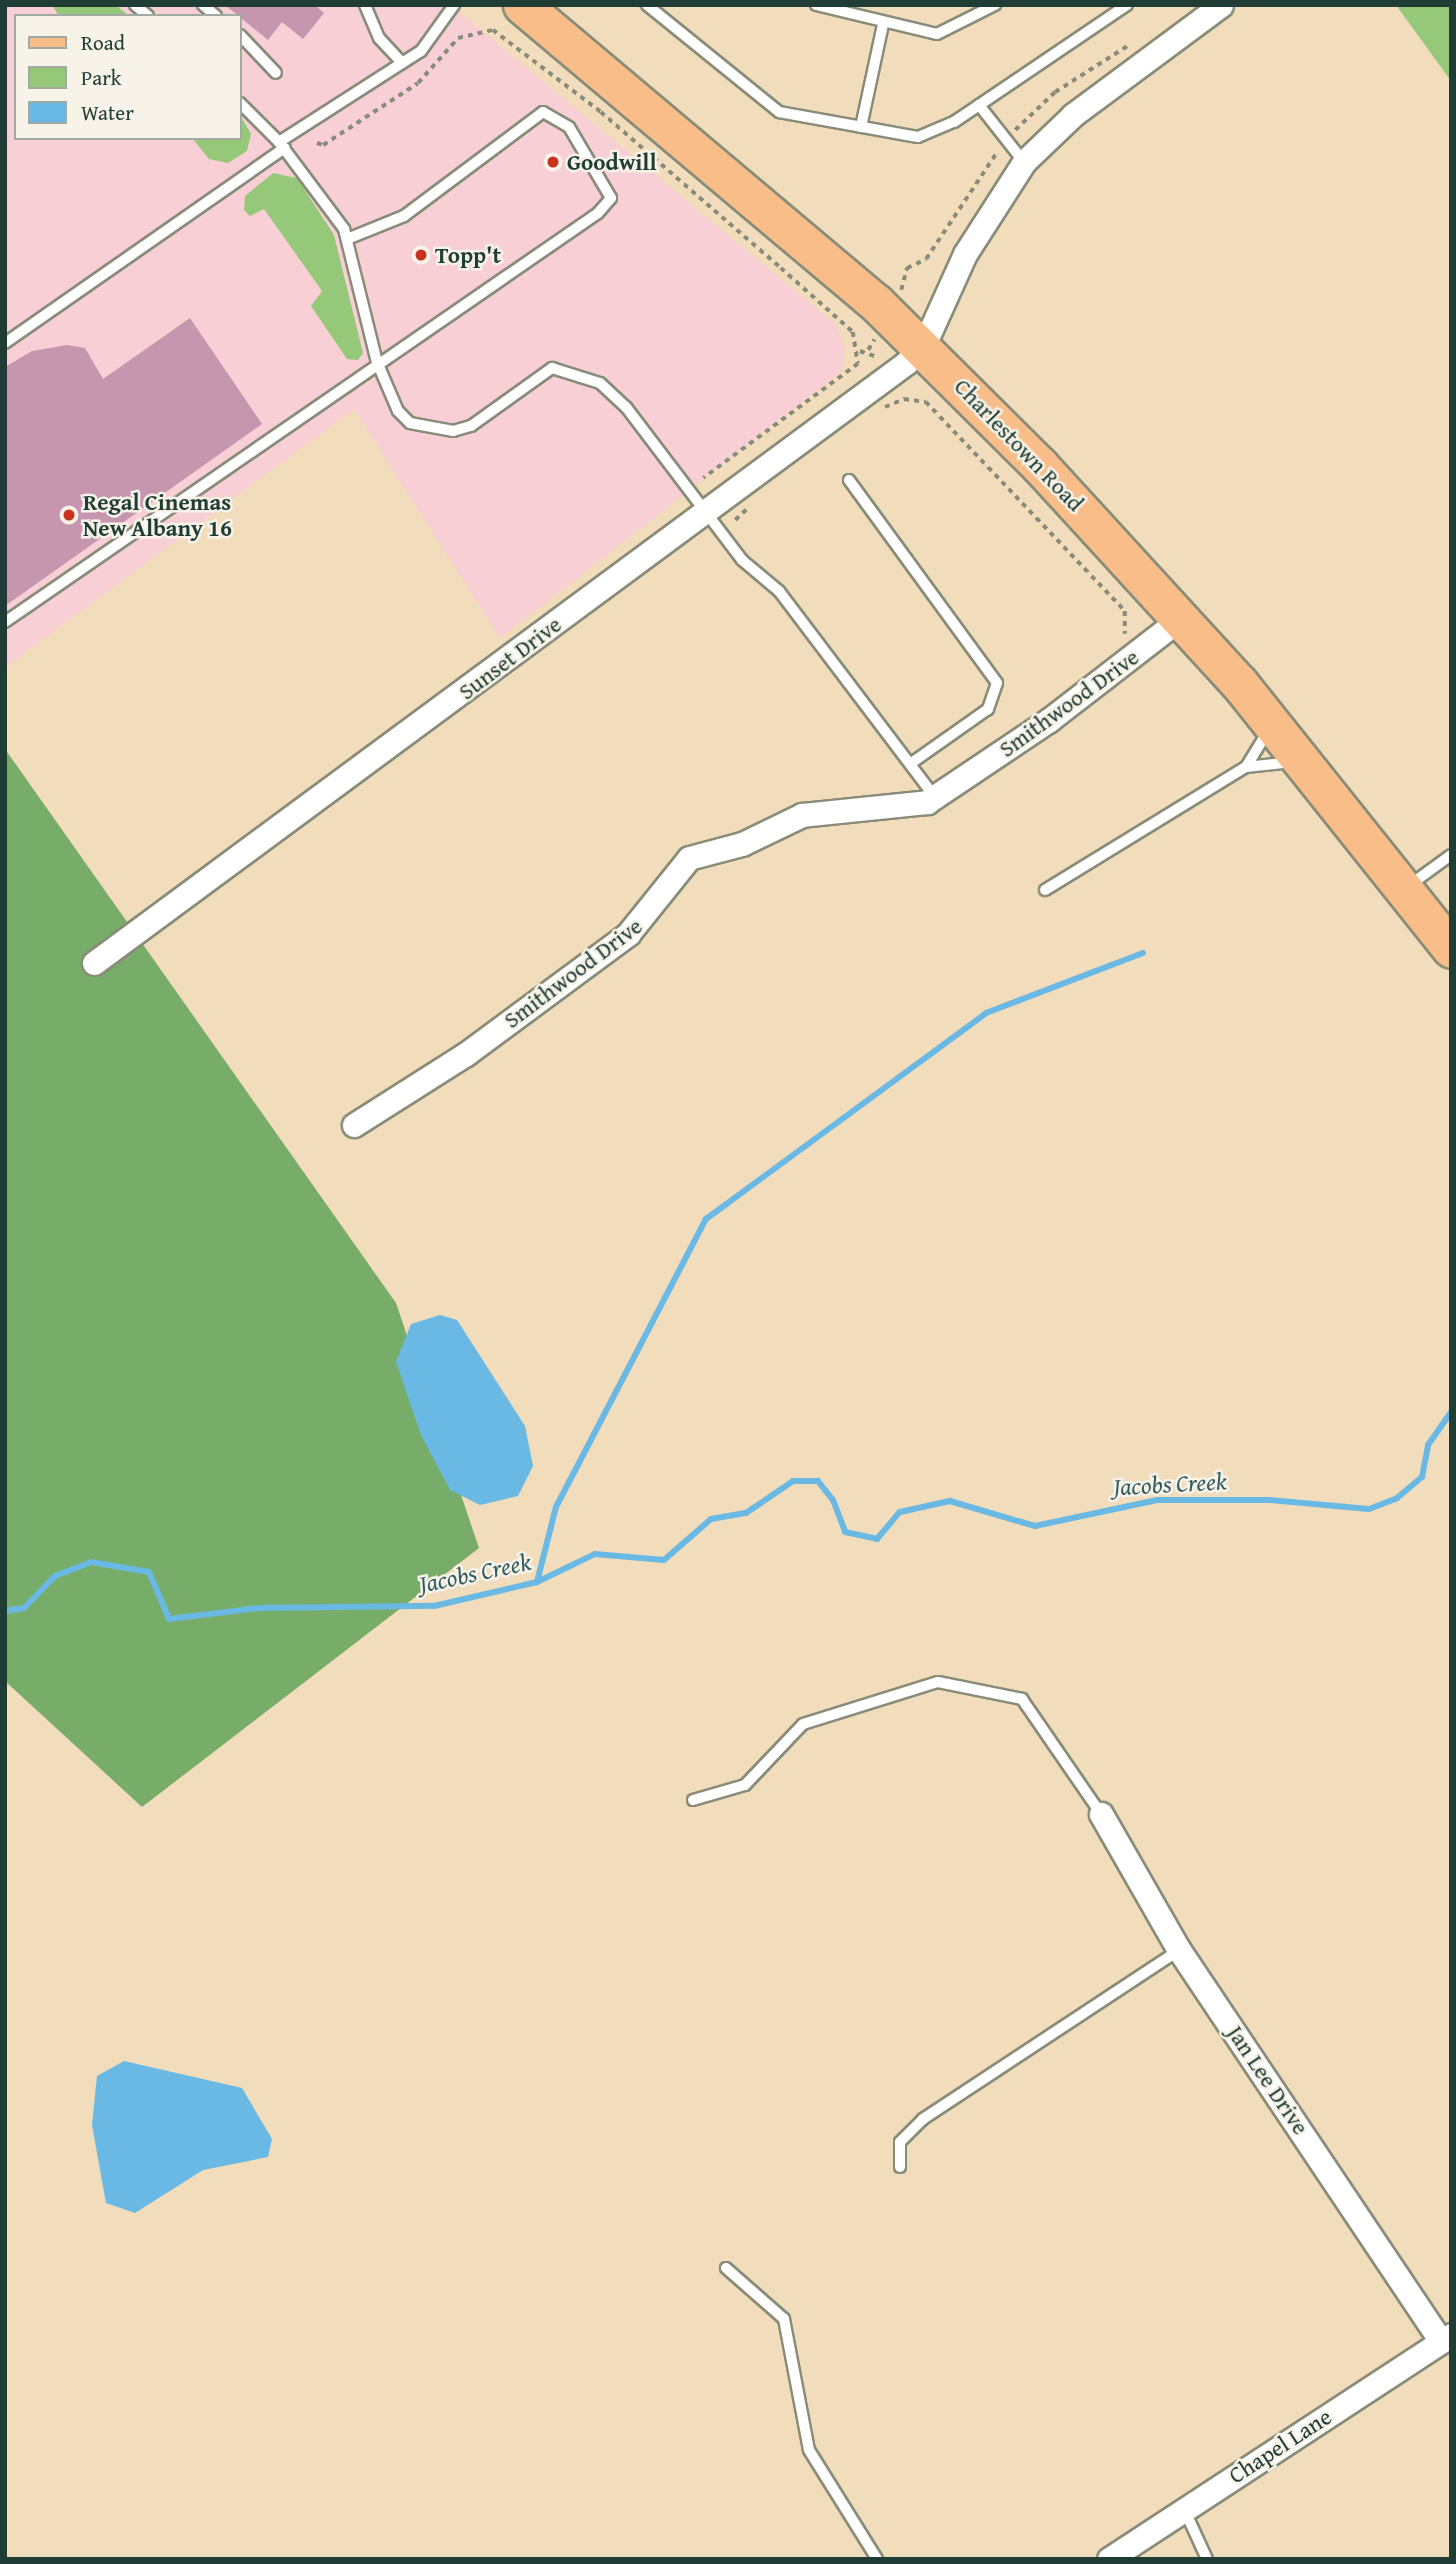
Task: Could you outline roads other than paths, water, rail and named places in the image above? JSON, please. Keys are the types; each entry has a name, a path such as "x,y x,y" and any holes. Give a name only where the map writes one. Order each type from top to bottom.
{"main road":[{"name":"Charlestown Road","path":"522,5 750,192 923,347 1181,618 1304,761 1451,949"}],"street":[{"path":"923,347 965,254 1024,162 1065,121 1221,5"},
{"name":"Sunset Drive","path":"94,963 707,511 796,450 923,347"},
{"name":"Smithwood Drive","path":"354,1125 466,1054 628,934 689,858 742,844 802,815 906,808 935,797 1049,720 1181,618"},
{"name":"Jan Lee Drive","path":"1101,1814 1180,1950 1446,2338"},
{"name":"Chapel Lane","path":"1110,2559 1446,2338"}],"lane":[{"path":"365,5 379,38 402,63"},
{"path":"5,343 282,145 421,51 454,5"},
{"path":"647,5 779,112 918,136 979,105 1127,5"},
{"path":"816,5 883,24 944,33 995,5"},
{"path":"861,127 883,24"},
{"path":"242,37 276,73"},
{"path":"242,105 282,145 327,200 347,239 385,391 410,423 453,431 471,426 552,368 587,376 615,395 707,511 742,560 779,590 935,797"},
{"path":"979,105 1024,162"},
{"path":"5,622 449,312 603,209 611,198 606,180 563,122 543,112 527,120 404,216 347,239"},
{"path":"849,480 997,683 988,709 910,764"},
{"path":"1246,767 1273,723"},
{"path":"1045,890 1246,767 1304,761"},
{"path":"1405,888 1451,855"},
{"path":"693,1800 745,1785 803,1724 938,1682 1022,1699 1101,1814"},
{"path":"900,2167 900,2142 923,2119 1180,1950"},
{"path":"726,2268 784,2319 809,2450 877,2559"},
{"path":"1184,2509 1207,2559"}],"water":[{"path":"440,1315 457,1320 525,1426 533,1466 518,1496 480,1505 450,1490 421,1435 396,1362 411,1324"},
{"path":"124,2061 242,2088 272,2139 268,2157 203,2170 135,2213 106,2203 92,2125 97,2076"}],"waterway":[{"path":"537,1582 556,1507 706,1219 986,1013 1143,953"},
{"name":"Jacobs Creek","path":"5,1611 24,1608 55,1576 91,1562 149,1572 169,1619 259,1608 434,1606 537,1582 595,1554 664,1560 711,1519 746,1513 793,1481 818,1481 833,1500 845,1532 877,1539 900,1512 950,1501 1035,1526 1157,1500 1269,1500 1369,1509 1397,1498 1422,1477 1428,1445 1451,1412"}],"place":[{"name":"Goodwill","path":"553,162"},
{"name":"Topp't","path":"421,255"},
{"name":"Regal Cinemas New Albany 16","path":"69,515"}]}
